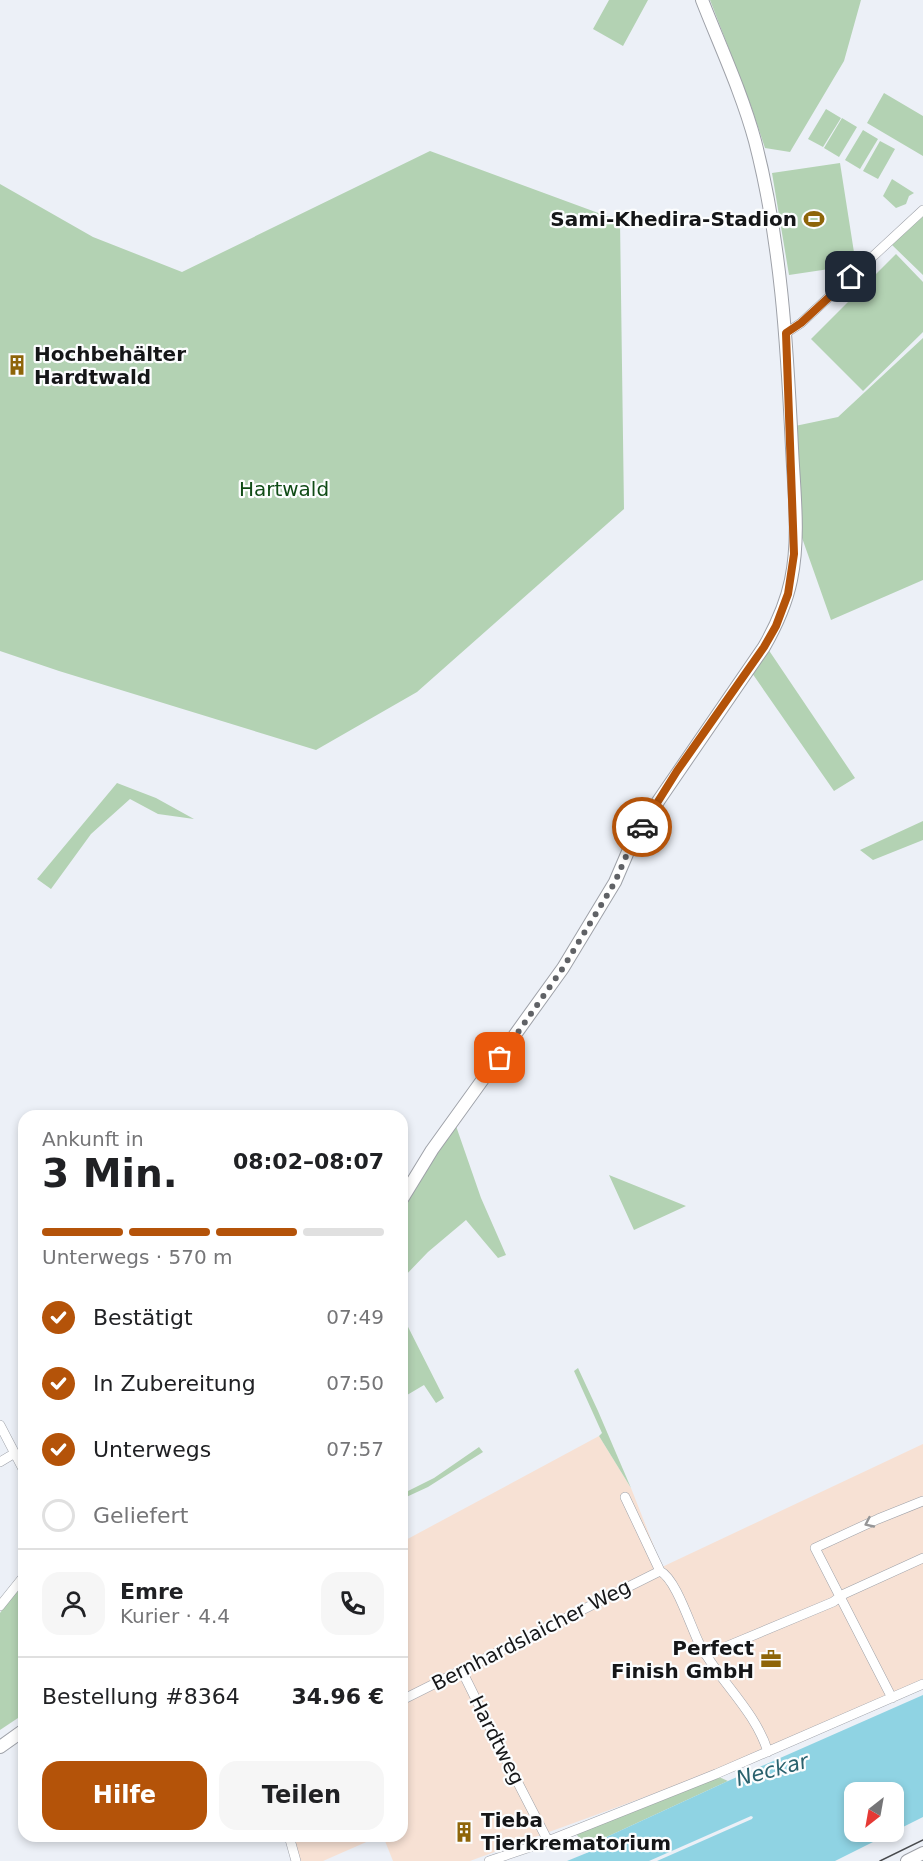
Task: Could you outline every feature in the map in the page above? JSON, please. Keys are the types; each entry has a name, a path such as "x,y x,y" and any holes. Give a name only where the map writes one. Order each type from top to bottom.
{"main road":[{"path":"408,1189 432,1150 563,968 615,882 630,847 677,771 764,647 776,626 790,586 795,539 786,333 766,194 755,140 702,0"},
{"path":"0,1747 18,1734"},
{"path":"907,1861 923,1853"}],"street":[{"path":"786,333 801,323 923,210"},
{"path":"1,1426 18,1459"},
{"path":"0,1462 15,1453"},
{"path":"626,1497 660,1571 667,1575 673,1585 706,1655 752,1719 768,1752"},
{"path":"892,1698 815,1548 923,1501"},
{"path":"706,1655 833,1602 840,1596 923,1558"},
{"name":"Bernhardslaicher Weg","path":"408,1697 660,1571"},
{"path":"0,1606 18,1584"},
{"name":"Hardtweg","path":"462,1671 548,1841"},
{"path":"489,1861 548,1841 768,1752 923,1684"},
{"path":"291,1842 296,1861"}],"shaded area":[{"path":"599,1436 631,1488 662,1567 923,1444 923,1680 768,1752 470,1861 393,1861 385,1842 408,1842 408,1539"},
{"path":"294,1842 366,1842 323,1861 299,1861"}],"green space":[{"path":"609,0 648,0 623,46 593,29"},
{"path":"710,0 861,0 844,61 790,152 765,148"},
{"path":"884,93 923,116 923,156 867,123"},
{"path":"826,109 841,118 823,147 808,139"},
{"path":"842,118 857,127 839,157 824,148"},
{"path":"863,130 878,139 860,169 845,160"},
{"path":"880,141 895,149 878,179 863,171"},
{"name":"Hartwald","path":"430,151 620,221 624,509 417,692 316,750 0,651 0,184 93,237 182,272"},
{"name":"Sami-Khedira-Stadion","path":"840,163 856,265 789,275 772,173"},
{"path":"892,179 914,193 909,196 906,204 896,208 883,196"},
{"path":"923,215 923,275 892,245"},
{"path":"896,254 923,282 923,332 863,391 811,339"},
{"path":"923,338 923,580 831,620 801,535 795,426 838,417"},
{"path":"768,649 855,778 834,791 752,673"},
{"path":"117,783 156,798 194,819 158,814 130,799 91,834 51,889 37,879"},
{"path":"923,821 923,840 873,860 860,850"},
{"path":"456,1126 481,1198 506,1255 498,1258 466,1220 428,1252 408,1273 408,1198 426,1167"},
{"path":"609,1175 686,1206 634,1230"},
{"path":"408,1327 444,1398 436,1403 424,1385 408,1394"},
{"path":"578,1368 631,1488 599,1436 602,1433 574,1371"},
{"path":"479,1447 483,1452 428,1487 408,1496 408,1491 434,1478"},
{"path":"18,1588 18,1718 0,1730 0,1613"},
{"path":"719,1777 728,1781 587,1846 575,1833"}],"water":[{"name":"Neckar","path":"923,1695 923,1817 904,1827 904,1782 844,1782 844,1842 873,1842 835,1861 657,1861 752,1819 751,1816 649,1861 567,1861 589,1852 587,1846"}],"tram line":[{"path":"880,1861 923,1840"}],"way so far":[{"path":"500,1058 563,968 615,882 630,847 642,827"}],"place":[{"name":"Sami-Khedira-Stadion","path":"814,219"},
{"name":"Hochbehälter Hardtwald","path":"17,365"},
{"name":"Perfect Finish GmbH","path":"771,1659"},
{"name":"Tieba Tierkrematorium","path":"464,1832"}],"route":[{"path":"642,827 677,771 764,647 776,626 792,577 795,539 786,333 801,323 851,277"}]}
